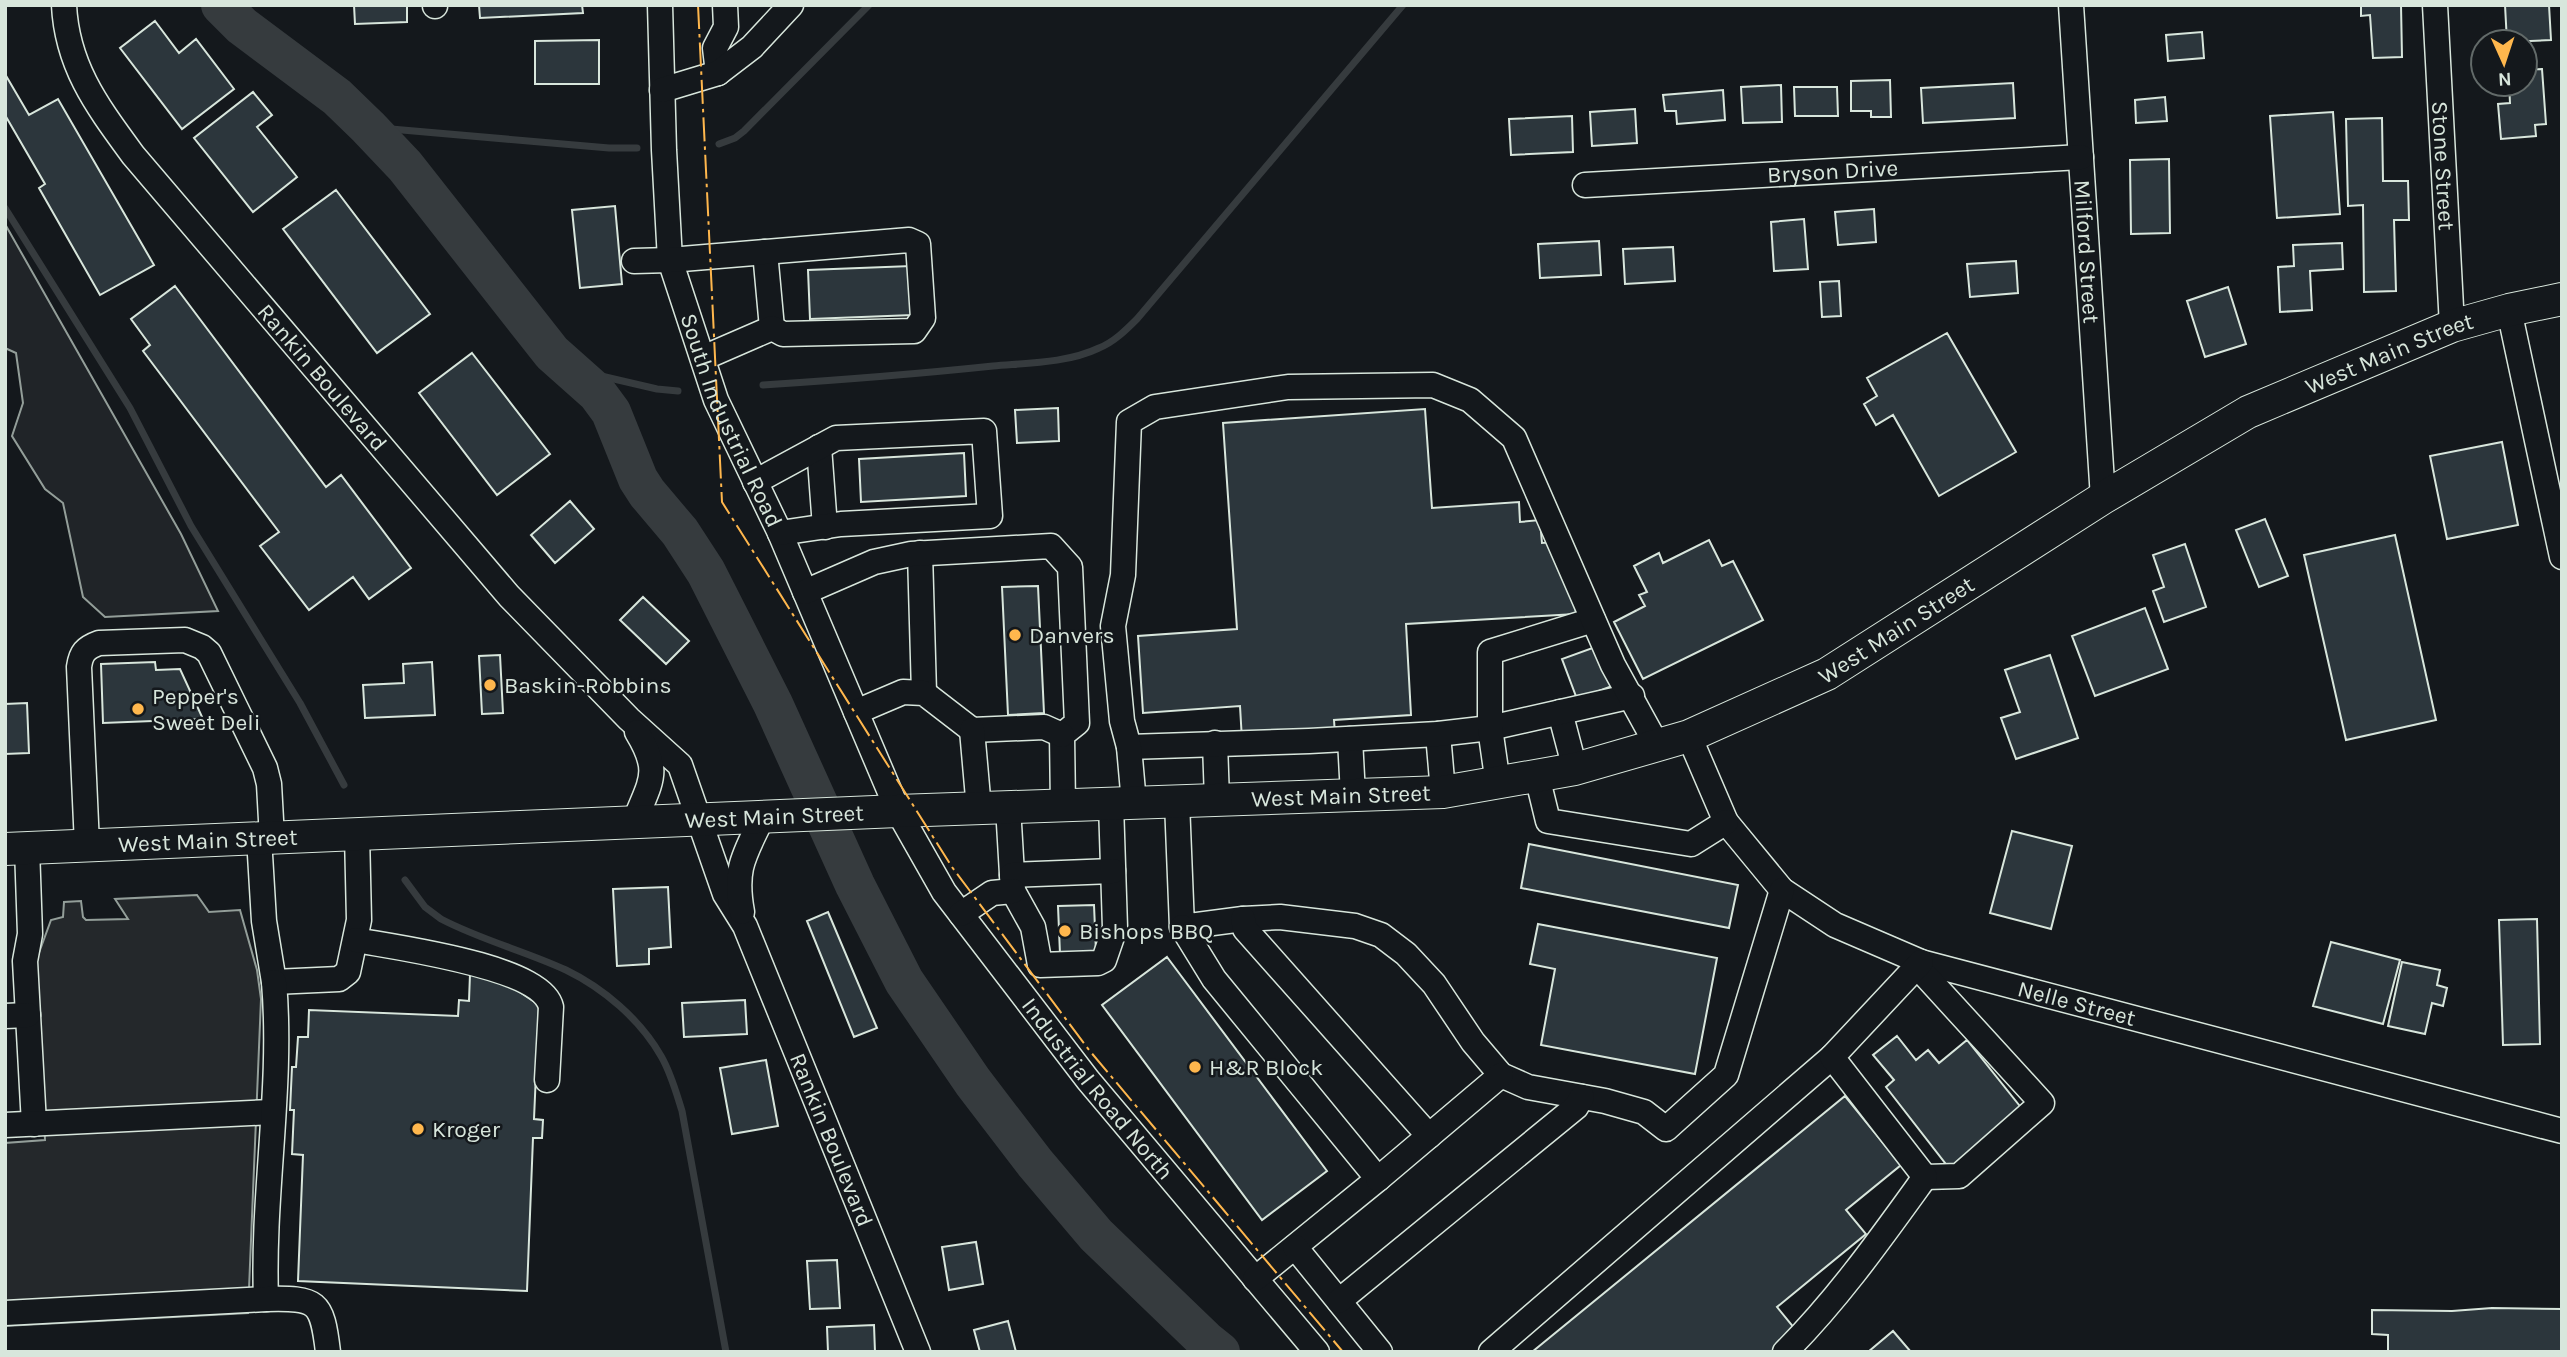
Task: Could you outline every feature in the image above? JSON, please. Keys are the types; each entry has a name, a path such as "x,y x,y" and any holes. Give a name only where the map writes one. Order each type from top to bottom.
{"main road":[{"name":"West Main Street","path":"16,848 898,811 1443,792 1574,769 1689,736 1827,674 2103,498 2248,412 2452,326 2562,299"}],"street":[{"name":"Rankin Boulevard","path":"64,5 71,52 79,73 132,155 509,596 629,719 680,765 725,894 745,926 918,1352"},
{"name":"South Industrial Road","path":"660,5 670,260 716,400 780,533 898,811"},
{"path":"718,73 715,48 726,26 725,5"},
{"path":"662,90 718,73 752,47 791,5"},
{"name":"Milford Street","path":"2071,5 2103,498"},
{"name":"Stone Street","path":"2435,5 2452,326"},
{"name":"Bryson Drive","path":"1585,185 2081,157"},
{"path":"634,261 909,240 918,244 923,318 914,331 783,334 772,328"},
{"path":"765,252 772,328"},
{"path":"2509,310 2562,557"},
{"path":"703,358 772,328"},
{"path":"1014,984 1040,965 1098,963 1104,960 1115,928 1113,871 1129,747 1122,721 1114,626 1123,575 1129,422 1155,407 1288,387 1433,384 1470,400 1514,438 1613,665 1657,745"},
{"path":"755,482 836,438 984,431 990,516 825,527 780,533"},
{"path":"819,447 825,527"},
{"path":"805,592 874,562 920,553 1051,546 1070,567 1077,723 1062,735"},
{"path":"920,553 924,693"},
{"path":"1498,784 1490,728 1490,652 1593,620"},
{"path":"87,845 79,667 84,652 89,646 99,643 185,640 202,647 209,653 259,751 269,785 264,921 274,982 276,1020 266,1235 266,1299"},
{"path":"856,712 903,692 924,693 972,730 1012,883 1033,927 1040,965"},
{"path":"1129,747 1438,734 1490,728 1632,696"},
{"path":"1560,712 1574,769"},
{"name":"Rankin Boulevard","path":"629,719 649,752 653,768 634,823"},
{"path":"972,730 1044,727 1062,735"},
{"path":"1438,734 1443,792"},
{"path":"1062,735 1063,806"},
{"name":"Nelle Street","path":"1689,736 1726,822 1782,890 1835,925 1918,965 2562,1131"},
{"path":"1350,739 1353,795"},
{"path":"1215,743 1217,800"},
{"path":"1537,776 1548,821 1691,844 1726,822"},
{"path":"1177,802 1182,927 1214,979 1378,1180"},
{"name":"Industrial Road North","path":"898,811 944,892 1087,1080 1317,1352"},
{"name":"Rankin Boulevard","path":"745,926 738,889 739,871 762,818"},
{"path":"274,982 344,977 351,967 360,900 358,834"},
{"path":"16,848 30,934 17,1016 34,1124"},
{"path":"961,914 1012,883 1113,871"},
{"path":"1182,927 1280,917 1355,926 1381,935 1406,954 1434,984 1473,1042 1501,1075 1528,1087 1644,1112 1666,1129 1726,1075 1782,890"},
{"path":"1243,919 1245,929 1429,1136"},
{"path":"356,940 469,962 511,974 541,992 550,1001 551,1007 547,1080"},
{"path":"1491,1352 1832,1057 1918,965 2042,1102 1959,1176 1925,1177"},
{"path":"1832,1057 1925,1177"},
{"path":"1255,1279 1378,1180 1501,1075"},
{"path":"1339,1301 1576,1107 1582,1097"},
{"path":"5,1125 272,1112"},
{"path":"1785,1352 1818,1319 1925,1177"},
{"path":"1295,1247 1380,1352"},
{"path":"5,1313 266,1299 303,1300 318,1308 323,1317 328,1352"}],"shaded area":[{"path":"5,224 181,534 218,611 105,617 83,597 63,503 45,489 12,436 23,403 16,353 5,348"},
{"path":"197,895 209,912 240,910 257,970 261,999 248,1313 5,1326 5,1143 45,1140 36,961 51,920 63,917 64,902 81,901 83,917 86,920 128,919 115,899"}],"building":[{"path":"354,5 407,5 407,22 355,24"},
{"path":"479,5 582,5 583,13 480,18"},
{"path":"2361,5 2401,5 2402,57 2373,58 2370,15 2361,16"},
{"path":"2505,5 2549,5 2551,40 2539,41 2539,28 2506,28"},
{"path":"155,21 179,53 196,39 234,89 182,129 120,48"},
{"path":"2202,32 2204,58 2168,61 2166,35"},
{"path":"599,40 599,84 535,84 535,41"},
{"path":"2539,69 2542,69 2546,124 2535,125 2536,136 2501,139 2498,104 2510,103 2510,98 2539,98"},
{"path":"5,74 29,115 58,99 154,265 100,295 39,188 45,184 5,115"},
{"path":"1890,80 1891,117 1871,117 1871,111 1851,111 1851,81"},
{"path":"2013,83 2015,118 1923,123 1921,88"},
{"path":"1781,85 1782,122 1743,123 1741,87"},
{"path":"1794,87 1837,87 1838,116 1795,116"},
{"path":"1723,90 1725,120 1677,124 1676,111 1665,111 1663,95"},
{"path":"253,92 272,115 257,127 297,177 253,212 194,138"},
{"path":"2165,97 2167,121 2136,123 2135,100"},
{"path":"1635,109 1637,143 1592,146 1590,112"},
{"path":"2333,112 2340,214 2277,218 2270,116"},
{"path":"1572,116 1573,152 1511,155 1509,119"},
{"path":"2382,118 2383,181 2408,181 2409,220 2394,220 2396,291 2364,292 2363,205 2348,206 2346,119"},
{"path":"2169,159 2170,233 2131,234 2130,160"},
{"path":"336,190 430,314 377,353 283,229"},
{"path":"615,206 622,284 580,288 572,210"},
{"path":"1874,209 1876,242 1838,245 1835,212"},
{"path":"1804,219 1808,269 1774,271 1771,222"},
{"path":"1599,241 1601,275 1540,278 1538,244"},
{"path":"2342,243 2343,269 2310,271 2312,310 2280,312 2278,267 2294,266 2293,245"},
{"path":"1673,247 1675,281 1625,284 1623,249"},
{"path":"2016,261 2018,293 1970,297 1967,264"},
{"path":"911,266 913,315 810,319 808,270"},
{"path":"1839,281 1841,316 1822,317 1820,282"},
{"path":"175,286 326,487 341,475 411,568 369,599 353,577 309,610 260,546 279,532 143,351 150,345 131,319"},
{"path":"2228,287 2246,344 2205,357 2187,301"},
{"path":"1947,333 2016,452 1939,496 1893,415 1876,425 1864,404 1877,396 1867,378"},
{"path":"472,353 550,454 497,495 419,393"},
{"path":"1058,408 1059,441 1017,443 1015,410"},
{"path":"1425,409 1432,508 1519,502 1520,522 1540,520 1542,543 1571,541 1576,614 1406,624 1411,715 1334,720 1335,734 1242,740 1240,706 1143,713 1138,636 1237,629 1223,423"},
{"path":"2502,442 2518,525 2447,539 2430,456"},
{"path":"964,453 966,496 861,502 859,459"},
{"path":"570,501 594,529 555,563 531,535"},
{"path":"2265,519 2288,576 2259,587 2236,530"},
{"path":"2395,535 2436,720 2346,740 2304,555"},
{"path":"1709,540 1722,566 1733,561 1763,620 1643,679 1614,622 1645,606 1639,595 1647,592 1634,566 1659,553 1663,563"},
{"path":"2185,544 2206,607 2164,622 2153,591 2164,587 2153,555"},
{"path":"1038,586 1044,713 1008,715 1002,587"},
{"path":"643,597 689,641 666,664 620,620"},
{"path":"2145,608 2168,669 2095,696 2072,636"},
{"path":"1609,642 1623,682 1577,699 1562,659"},
{"path":"500,655 503,713 482,714 479,656"},
{"path":"2050,655 2078,738 2016,759 2001,718 2020,712 2005,670"},
{"path":"155,662 156,670 180,669 203,719 103,723 101,664"},
{"path":"432,662 435,715 365,718 363,685 404,683 403,664"},
{"path":"27,703 29,753 5,754 5,704"},
{"path":"2012,831 2072,846 2051,929 1990,913"},
{"path":"1529,844 1738,885 1729,928 1521,888"},
{"path":"668,887 671,947 649,949 649,964 617,966 613,889"},
{"path":"1094,905 1096,952 1060,954 1058,906"},
{"path":"828,912 877,1028 854,1037 807,921"},
{"path":"2537,919 2540,1044 2503,1045 2499,920"},
{"path":"1538,924 1717,958 1695,1074 1541,1045 1555,969 1530,964"},
{"path":"2331,942 2400,960 2383,1024 2313,1006"},
{"path":"1167,957 1327,1171 1262,1220 1102,1005"},
{"path":"2402,962 2440,970 2437,985 2447,988 2443,1006 2432,1003 2425,1034 2388,1026"},
{"name":"Kroger","path":"470,974 494,975 539,1005 534,1119 543,1120 542,1138 533,1138 527,1291 298,1281 303,1155 292,1154 294,1110 290,1110 292,1067 296,1067 298,1037 308,1037 309,1010 458,1016 459,1000 469,1001"},
{"path":"745,1000 747,1034 684,1037 682,1003"},
{"path":"1897,1036 1916,1060 1928,1050 1939,1063 1967,1040 2023,1110 1949,1168 1886,1087 1894,1080 1873,1055"},
{"path":"766,1060 778,1126 732,1134 720,1068"},
{"path":"1845,1096 1901,1165 1846,1210 1866,1234 1777,1307 1808,1345 1800,1352 1532,1352"},
{"path":"976,1242 983,1284 949,1290 942,1247"},
{"path":"837,1260 840,1308 810,1309 807,1261"},
{"path":"2492,1308 2562,1309 2562,1352 2388,1352 2388,1335 2372,1334 2372,1310 2452,1311"},
{"path":"1008,1321 1016,1352 980,1352 974,1330"},
{"path":"874,1325 875,1352 828,1352 827,1327"},
{"path":"1893,1331 1911,1352 1868,1352"}],"waterway":[{"path":"221,5 242,26 337,97 368,127 405,166 552,353 597,393 611,412 638,479 680,532 706,572 773,704 855,885 904,981 973,1082 1035,1163 1096,1235 1220,1352"},
{"path":"719,144 744,131 869,5"},
{"path":"763,385 1047,362 1087,353 1110,342 1137,319 1403,5"},
{"path":"368,127 609,148 637,148"},
{"path":"5,208 130,408 191,526 300,703 344,785"},
{"path":"571,369 657,389 678,391"},
{"path":"405,880 425,907 441,919 566,970 594,986 620,1006 652,1042 668,1069 682,1111 726,1352"}],"power":[{"path":"698,5 722,502 952,867 1089,1050 1343,1352"}],"place":[{"name":"Danvers","path":"1015,635"},
{"name":"Baskin-Robbins","path":"490,685"},
{"name":"Pepper's Sweet Deli","path":"138,709"},
{"name":"Bishops BBQ","path":"1065,931"},
{"name":"H&R Block","path":"1195,1067"},
{"name":"Kroger","path":"418,1129"}]}
